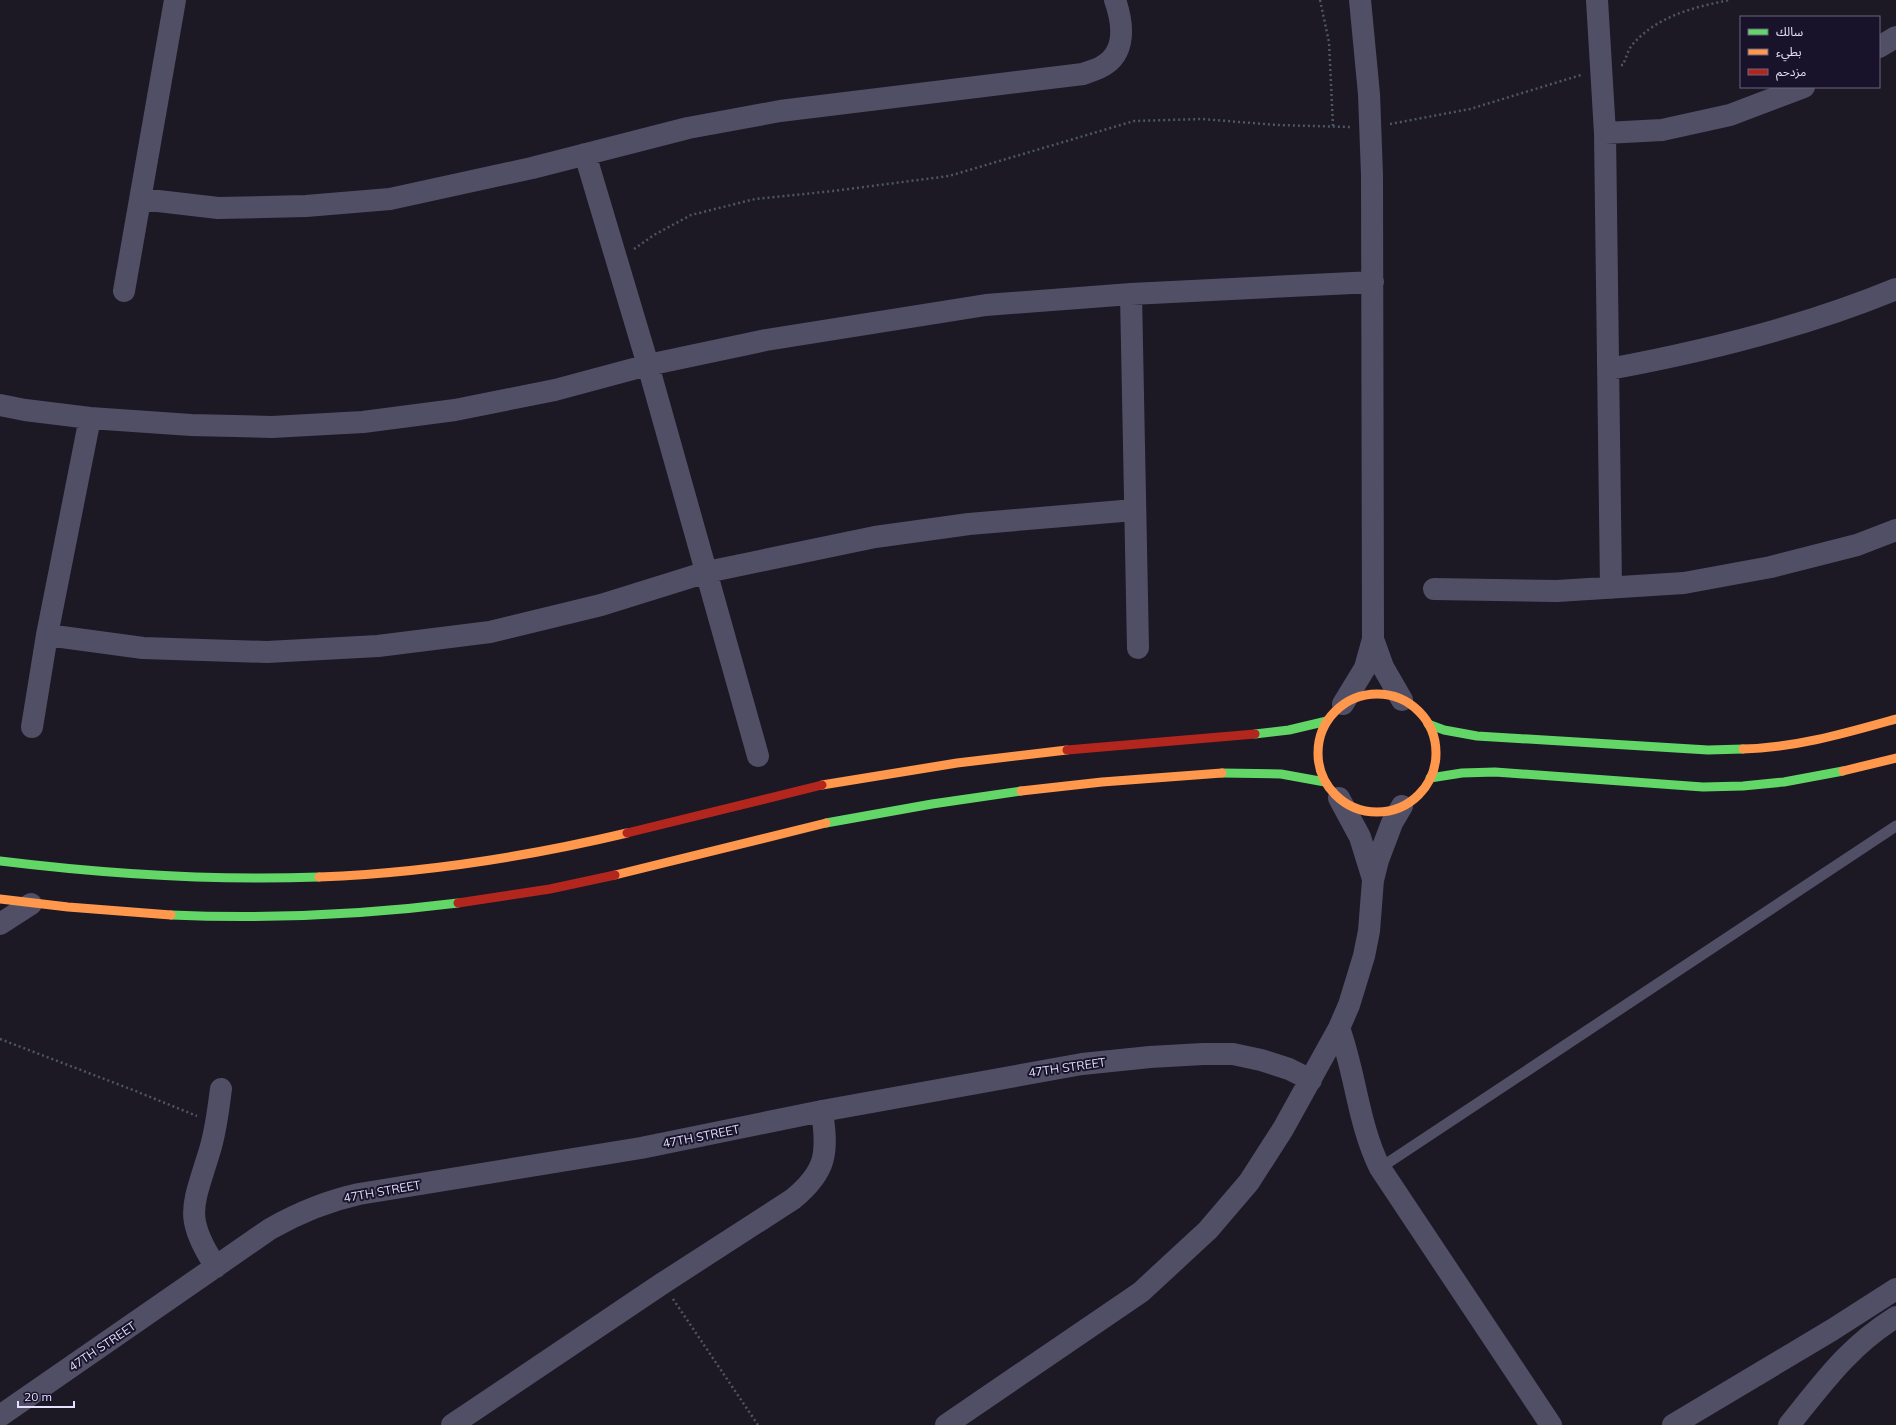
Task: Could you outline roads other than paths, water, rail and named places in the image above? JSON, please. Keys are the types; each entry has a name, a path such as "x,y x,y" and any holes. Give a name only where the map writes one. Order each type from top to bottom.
{"street":[{"path":"124,291 175,0"},
{"path":"141,199 218,208 306,206 390,199 459,185 688,128 780,111 1083,74 1102,67 1116,54 1122,37 1121,21 1115,0"},
{"path":"1360,0 1366,51 1370,128 1373,282 1373,639 1365,668 1343,704 1327,721 1322,731 1318,751 1321,772 1360,837 1373,880"},
{"path":"1597,0 1605,132 1611,588"},
{"path":"1880,46 1896,37"},
{"path":"1605,132 1662,130 1730,115 1801,88"},
{"path":"585,154 648,365 758,756"},
{"path":"0,405 25,410 90,418 191,425 272,427 363,422 455,410 555,390 648,365 766,340 986,305 1131,294 1373,282"},
{"path":"1609,369 1673,357 1749,338 1822,317 1896,289"},
{"path":"1131,294 1134,510 1138,648"},
{"path":"32,727 47,635 90,418"},
{"path":"47,635 151,649 267,652 378,646 490,632 601,605 707,572 875,537 969,524 1134,510"},
{"path":"1434,589 1556,591 1684,583 1771,567 1857,545 1896,530"},
{"path":"1373,639 1383,666 1402,700"},
{"path":"0,899 31,904 160,914 225,916 297,915 419,907 548,889 717,852 801,828 960,799 1110,782 1249,772 1288,774 1332,790 1350,805 1363,810 1389,810 1402,806 1419,793 1430,778 1435,763 1436,750 1433,736 1428,724 1421,714 1402,700 1390,696 1372,694 1355,698 1343,704"},
{"path":"1428,724 1450,731 1477,736 1708,750 1793,744 1834,736 1896,719"},
{"path":"0,861 100,873 227,878 290,878 417,869 543,852 642,829 792,791 873,776 1036,752 1288,732 1327,721"},
{"path":"1430,778 1462,773 1495,772 1703,787 1743,786 1824,776 1896,758"},
{"path":"946,1425 1141,1292 1186,1252 1230,1207 1249,1182 1267,1156 1340,1028 1349,1005 1364,956 1369,931 1373,880 1385,842 1402,806"},
{"path":"0,924 31,904"},
{"path":"1340,1028 1352,1066 1368,1141 1380,1168 1551,1425"},
{"name":"47TH STREET","path":"0,1416 270,1229 291,1217 336,1199 642,1148 822,1111 1082,1064 1150,1057 1234,1054 1261,1060 1311,1080"},
{"path":"216,1267 199,1240 194,1214 197,1189 210,1152 216,1125 221,1089"},
{"path":"452,1425 663,1283 793,1199 805,1189 814,1177 826,1152 826,1137 822,1111"},
{"path":"1673,1425 1767,1370 1896,1289"},
{"path":"1789,1425 1838,1364 1870,1334 1896,1317"}],"lane":[{"path":"1380,1168 1896,826"}]}
